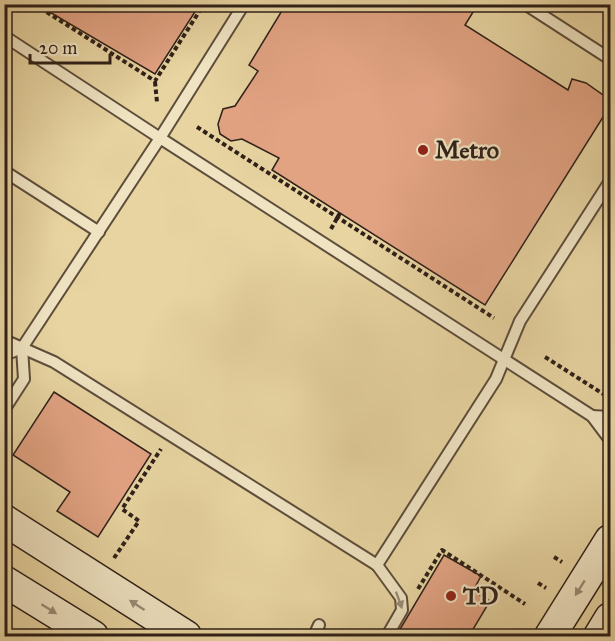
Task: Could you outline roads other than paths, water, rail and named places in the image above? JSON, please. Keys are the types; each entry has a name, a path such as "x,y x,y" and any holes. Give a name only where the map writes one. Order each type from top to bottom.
{"main road":[{"path":"4,520 186,636"},
{"path":"550,636 610,540"},
{"path":"4,581 93,636"},
{"path":"599,636 610,618"}],"lane":[{"path":"4,355 22,348 160,138 244,4"},
{"path":"525,4 610,59"},
{"path":"4,36 592,416 610,440"},
{"path":"4,171 99,232"},
{"path":"377,565 496,379 520,321 610,181"},
{"path":"4,340 54,362 377,565 400,598 402,610 387,636"},
{"path":"4,410 24,379 22,348"},
{"path":"592,416 610,417"},
{"path":"315,636 319,625"}],"place":[{"name":"Metro","path":"423,150"},
{"name":"TD","path":"451,596"}]}
